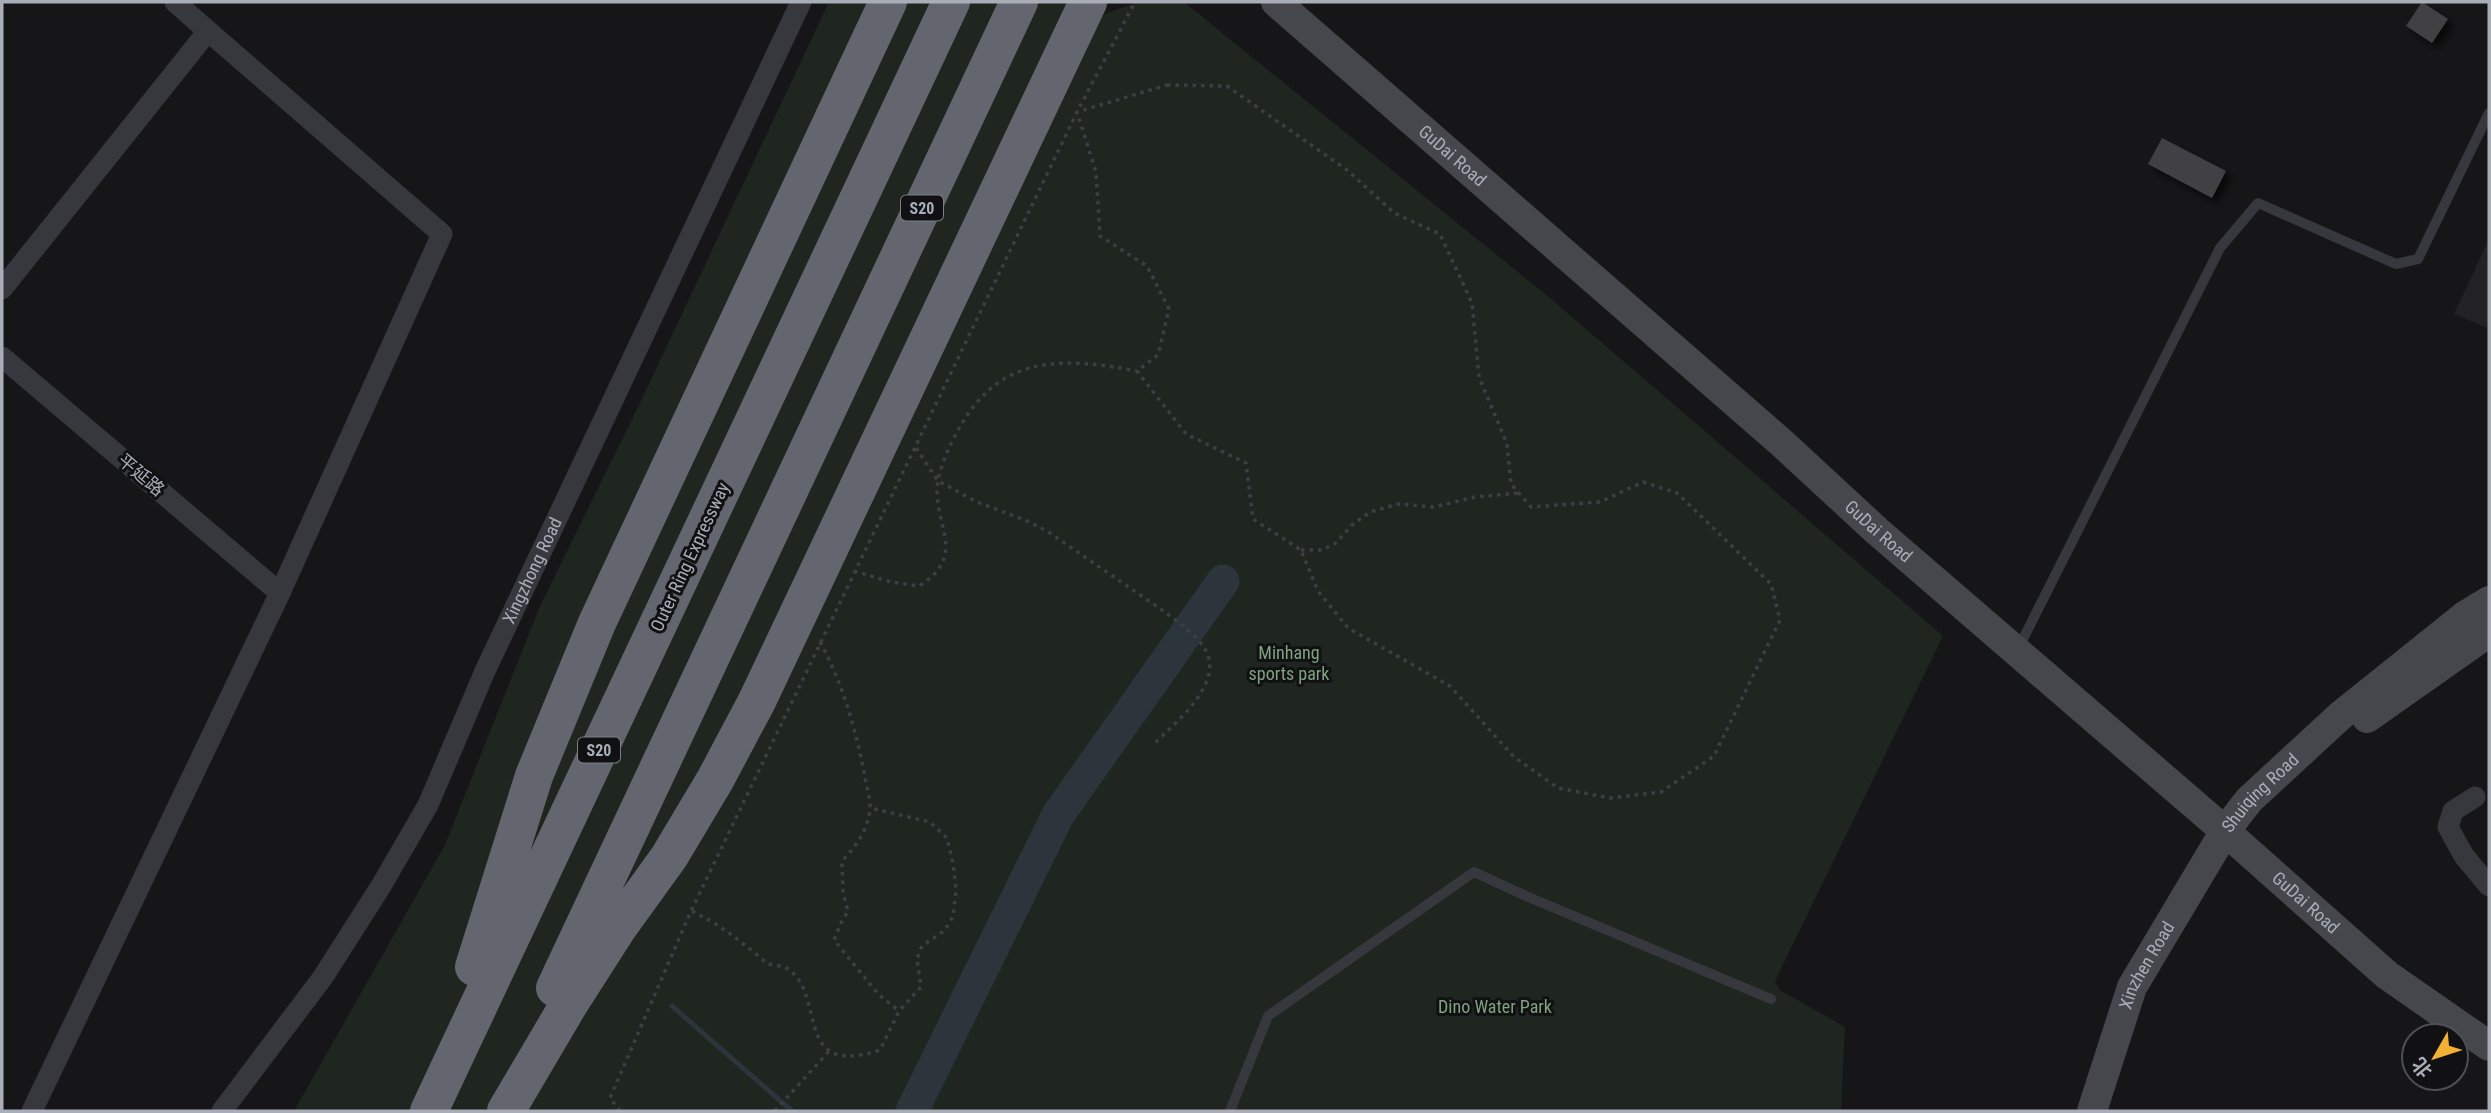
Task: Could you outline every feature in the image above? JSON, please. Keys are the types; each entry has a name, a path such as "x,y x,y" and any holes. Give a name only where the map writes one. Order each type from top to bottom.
{"highway":[{"path":"421,1111 477,961 534,776 563,702 608,598 888,2"},
{"name":"Outer Ring Expressway","path":"429,1111 951,2"},
{"name":"S20","path":"497,1111 1019,2"},
{"path":"506,1111 597,961 669,857 715,780 757,701 1088,2"}],"main road":[{"name":"GuDai Road","path":"1276,2 2387,975 2489,1046"},
{"name":"Shuiqing Road","path":"2225,831 2249,800 2340,716 2466,615 2489,601"},
{"name":"Shuiqing Road","path":"2225,831 2261,812 2361,722 2489,632"},
{"name":"Xinzhen Road","path":"2092,1111 2132,987 2225,831"}],"street":[{"path":"32,1111 280,593 442,234 175,2"},
{"name":"Xingzhong Road","path":"222,1111 323,976 381,886 428,805 485,671 801,2"},
{"path":"2,289 208,31"},
{"name":"平延路","path":"2,357 280,593"},
{"path":"2476,797 2453,811 2448,827 2464,856 2489,886"}],"lane":[{"path":"2017,652 2220,248 2258,203 2396,264 2418,259 2489,113"},
{"path":"1230,1111 1268,1016 1474,872 1772,999"}],"path":[{"path":"620,1111 610,1098 691,911 1077,112 1135,2"},
{"path":"1077,112 1167,85 1227,86 1347,170 1394,213 1440,234 1472,303 1479,377 1507,444 1511,484 1531,507 1600,502 1643,482 1677,493 1771,584 1780,620 1714,756 1661,792 1610,798 1558,788 1514,757 1450,686 1348,628 1318,591 1301,550"},
{"path":"1077,112 1096,172 1100,236 1147,266 1169,309 1158,355 1137,371"},
{"path":"854,571 891,582 919,586 934,577 943,562 947,538 939,506 938,481 954,436 972,405 996,382 1025,368 1100,364 1137,371 1186,435 1246,463 1253,519 1301,550 1322,550 1336,543 1352,525 1370,512 1398,504 1434,507 1475,498 1519,493"},
{"path":"916,448 938,481 977,502 1047,531 1165,612 1205,649 1210,665 1205,686 1192,706 1156,743"},
{"path":"820,642 833,665 845,699 860,750 870,808 857,846 842,861 843,893 848,911 834,940 879,995 899,1010"},
{"path":"691,911 718,924 768,964 787,969 799,982 808,1001 813,1028 819,1040 830,1050 841,1055 859,1057 880,1050 899,1010 921,987 917,959 922,946 944,930 953,918 956,890 947,838 930,822 870,808"},
{"path":"775,1111 830,1050"}],"shaded area":[{"path":"2489,239 2489,329 2454,314"}],"green space":[{"name":"Minhang sports park","path":"829,2 1109,2 1104,14 1139,2 1184,2 1550,298 1943,636 1775,981 1780,990 1845,1027 1841,1111 294,1111 445,845 540,606 639,405"}],"building":[{"path":"2422,2 2448,19 2432,43 2406,26"},
{"path":"2162,138 2226,171 2212,198 2148,164"}],"waterway":[{"path":"912,1111 1058,815 1223,581"},
{"path":"672,1006 792,1111"}],"park label":[{"name":"Dino Water Park","path":"1495,1007"}]}
